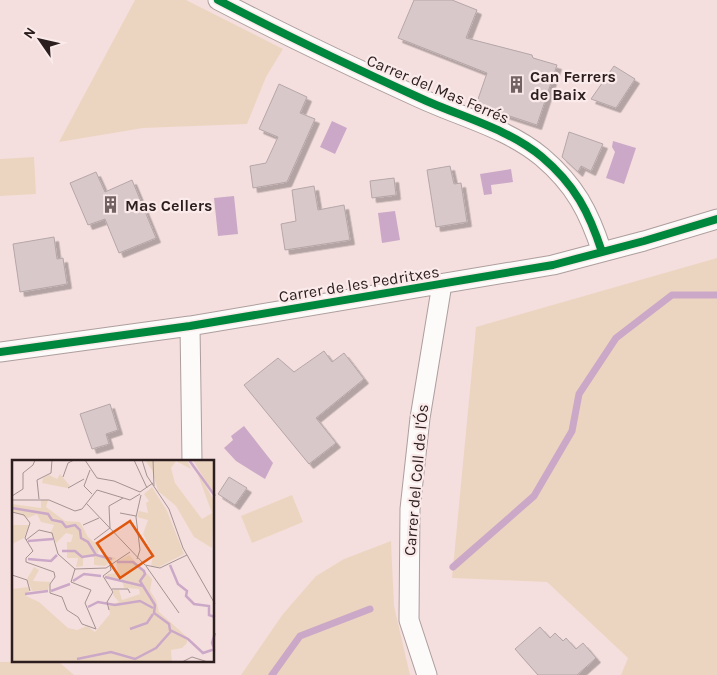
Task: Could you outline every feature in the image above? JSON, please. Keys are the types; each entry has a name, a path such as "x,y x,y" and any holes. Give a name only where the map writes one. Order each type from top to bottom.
{"street":[{"name":"Carrer del Mas Ferrés","path":"218,0 308,47 422,100 514,138 542,156 578,195 591,219 602,252"},
{"name":"Carrer de les Pedritxes","path":"0,352 190,326 553,265 717,219"},
{"name":"Carrer del Coll de l'Ós","path":"427,675 410,620 410,509 420,418 442,284"},
{"path":"190,326 192,460"}],"shaded area":[{"path":"135,0 186,0 283,49 266,77 247,124 143,128 59,142"},
{"path":"332,121 347,128 335,154 320,147"},
{"path":"613,141 636,148 624,184 606,178 615,152 612,147"},
{"path":"34,157 36,194 0,196 0,159"},
{"path":"511,169 513,182 491,185 492,194 484,195 480,174"},
{"path":"234,196 238,234 218,236 214,198"},
{"path":"395,211 400,240 382,243 378,213"},
{"path":"717,258 717,675 621,675 628,658 547,582 452,578 476,327"},
{"path":"244,426 273,463 265,479 236,461 224,448 233,440 231,436"},
{"path":"292,495 303,522 252,543 241,516"},
{"path":"391,541 394,606 410,675 241,675 283,614 316,576 344,559"},
{"path":"0,662 59,662 74,675 0,675"}],"building":[{"path":"414,0 452,0 477,10 466,38 532,55 533,58 557,65 537,125 476,105 487,73 398,38"},
{"path":"614,66 635,79 616,108 591,99"},
{"path":"279,84 307,97 300,113 315,119 287,182 253,188 250,166 266,163 278,137 259,129"},
{"path":"569,132 603,144 591,171 581,166 578,172 562,157"},
{"path":"450,166 454,184 461,183 467,222 436,227 427,170"},
{"name":"Mas Cellers","path":"96,172 105,192 132,180 156,238 119,253 105,219 88,225 70,183"},
{"path":"394,178 396,195 372,198 370,181"},
{"path":"314,186 318,210 344,205 350,240 285,250 281,224 296,221 292,190"},
{"path":"54,237 57,259 63,258 67,284 20,292 13,244"},
{"path":"324,351 332,362 344,353 364,379 316,418 336,443 309,464 244,385 278,358 294,372"},
{"path":"110,404 118,430 106,434 109,444 92,449 80,414"},
{"path":"229,477 247,488 235,505 218,494"},
{"path":"540,627 550,638 555,633 563,641 566,638 576,649 583,643 596,658 577,675 538,675 515,649"}],"waterway":[{"path":"453,567 534,496 572,431 579,394 616,338 672,295 717,295"},
{"path":"272,675 300,636 370,609"}],"cycle path":[{"path":"218,0 344,63 420,98 499,131 528,147 554,167 580,200 592,224 602,252"},
{"path":"0,352 190,326 553,265 717,219"}],"place":[{"name":"Can Ferrers de Baix","path":"516,85"},
{"name":"Mas Cellers","path":"111,205"}]}
